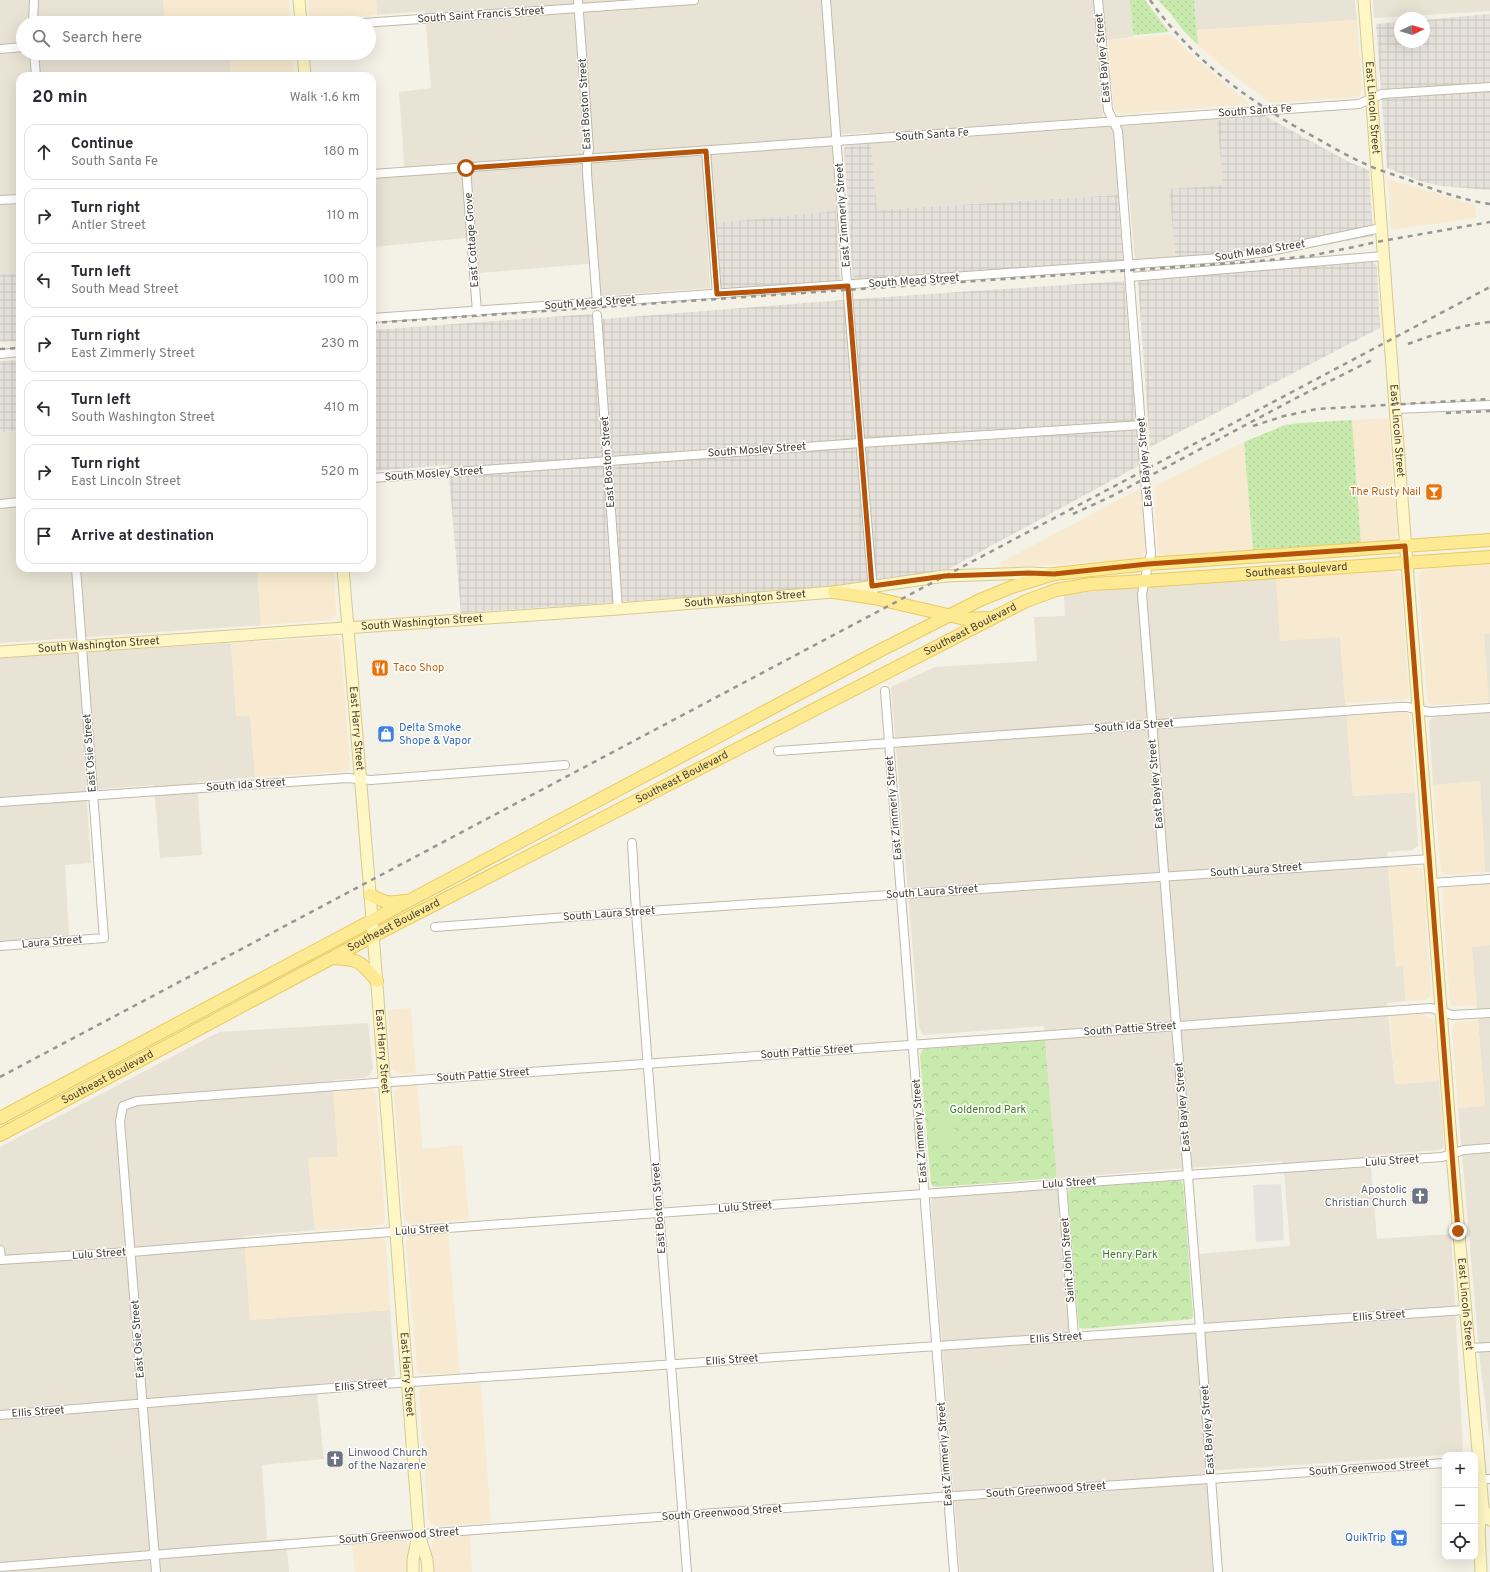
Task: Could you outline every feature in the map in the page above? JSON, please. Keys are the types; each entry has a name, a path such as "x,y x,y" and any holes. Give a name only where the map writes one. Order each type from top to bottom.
{"main road":[{"name":"South Washington Street","path":"1054,574 1148,564 1490,540"},
{"path":"1407,563 1490,557"},
{"name":"Southeast Boulevard","path":"0,1135 373,936 1026,601 1056,590 1091,584 1407,563"},
{"name":"Southeast Boulevard","path":"0,1118 947,616 1006,590 1054,574"},
{"path":"834,592 874,598 965,619 993,618"},
{"path":"370,895 392,904 411,900"},
{"path":"333,958 349,959 362,963 377,981"}],"street":[{"path":"33,16 34,0"},
{"path":"299,0 300,16"},
{"name":"South Saint Francis Street","path":"376,22 578,4 694,0"},
{"name":"East Zimmerly Street","path":"826,0 874,598"},
{"name":"East Bayley Street","path":"1098,0 1108,110 1118,131 1152,554 1148,564 1142,594 1218,1572"},
{"name":"East Lincoln Street","path":"1364,0 1431,883 1476,1452"},
{"name":"East Boston Street","path":"578,4 589,150 587,160 597,303"},
{"path":"0,49 16,48"},
{"path":"35,60 36,72"},
{"path":"304,60 305,72"},
{"name":"South Santa Fe","path":"376,174 587,160 1359,104 1382,94 1490,87"},
{"path":"706,151 717,294"},
{"name":"East Cottage Grove","path":"466,168 477,312"},
{"path":"0,200 16,199"},
{"name":"South Mead Street","path":"376,318 848,286 1241,256 1381,228"},
{"name":"South Mead Street","path":"1130,277 1384,256"},
{"name":"East Boston Street","path":"597,315 618,609"},
{"path":"0,354 16,352"},
{"path":"1396,409 1490,404"},
{"name":"South Mosley Street","path":"376,478 862,443 1142,425"},
{"path":"0,504 16,502"},
{"name":"East Osie Street","path":"76,572 104,938"},
{"name":"East Harry Street","path":"343,572 377,981 419,1534 427,1560 428,1572"},
{"name":"South Washington Street","path":"0,652 618,609 834,592 945,576 1029,573 1054,574"},
{"name":"East Zimmerly Street","path":"885,691 954,1572"},
{"name":"South Ida Street","path":"778,751 1399,707 1430,712 1490,708"},
{"name":"South Ida Street","path":"0,802 347,778 371,780 565,766"},
{"name":"East Boston Street","path":"632,843 636,912 688,1572"},
{"name":"South Laura Street","path":"435,928 636,912 1430,859"},
{"path":"1431,883 1490,879"},
{"name":"Laura Street","path":"0,946 104,938"},
{"name":"South Pattie Street","path":"123,1106 137,1101 384,1082 1431,1008 1452,1015 1490,1013"},
{"name":"East Osie Street","path":"123,1106 120,1122 156,1572"},
{"name":"Lulu Street","path":"0,1260 131,1252 1442,1157 1464,1150 1490,1148"},
{"name":"Saint John Street","path":"1062,1184 1074,1336"},
{"path":"0,1250 0,1260"},
{"name":"Ellis Street","path":"0,1415 407,1382 1465,1310"},
{"path":"1468,1348 1490,1347"},
{"name":"South Greenwood Street","path":"0,1567 419,1534 948,1496 1442,1463"},
{"name":"East Lincoln Street","path":"1478,1463 1485,1479 1483,1508 1479,1529 1481,1572"},
{"name":"East Lincoln Street","path":"1483,1508 1490,1520"},
{"name":"East Harry Street","path":"413,1572 413,1560 419,1534"}],"shaded area":[{"path":"0,0 163,0 164,16 16,16 16,60 230,60 231,72 16,72 16,273 0,274"},
{"path":"163,0 289,0 290,16 164,16"},
{"path":"308,0 376,0 377,15 310,16"},
{"path":"376,0 1130,0 1133,37 1097,41 1103,116 1110,127 1217,118 1223,185 1170,189 1175,257 1135,260 1129,194 877,210 870,132 832,135 836,211 706,224 710,288 601,296 598,263 479,273 476,237 376,247 376,179 405,175 399,92 431,88 425,11 377,15"},
{"path":"1194,0 1355,0 1357,20 1197,30"},
{"path":"1373,0 1490,0 1490,11 1430,15 1430,12 1394,12 1394,17 1374,18"},
{"path":"1490,14 1490,190 1440,186 1420,181 1387,168 1376,24 1394,22 1394,48 1430,48 1430,19"},
{"path":"1357,20 1362,91 1360,95 1356,97 1271,103 1229,72 1198,45 1197,30"},
{"path":"1171,35 1194,57 1250,104 1121,114 1114,109 1108,40"},
{"path":"230,60 293,60 294,72 231,72"},
{"path":"1263,115 1349,162 1369,170 1373,236 1262,257 1176,264 1169,189 1223,185 1217,120"},
{"path":"871,143 877,210 1118,195 1123,262 853,280 844,148 847,146"},
{"path":"1388,179 1475,205 1476,218 1391,230"},
{"path":"836,211 840,281 720,289 715,223"},
{"path":"1372,262 1376,264 1377,269 1380,328 1150,447 1138,282 1142,280"},
{"path":"16,273 16,341 0,342 0,274"},
{"path":"1124,281 1140,465 947,570 850,583 834,587 461,613 448,465 376,471 376,330 591,314 604,319 856,299"},
{"path":"16,360 16,431 0,432 0,361"},
{"path":"1388,418 1397,530 1396,536 1389,542 1361,544 1352,420"},
{"path":"16,431 16,572 257,572 261,625 0,643 0,432"},
{"path":"1244,442 1253,551 1168,557 1162,556 1157,548 1155,486"},
{"path":"1141,488 1146,550 1142,557 1138,559 1001,568 1000,563"},
{"path":"1490,563 1490,634 1484,634 1489,702 1432,705 1428,702 1427,697 1418,579 1420,572 1430,567"},
{"path":"1389,569 1400,575 1409,695 1407,699 1402,700 1345,703 1340,637 1280,641 1276,578"},
{"path":"257,572 334,572 336,616 330,620 261,625"},
{"path":"1276,578 1340,637 1353,796 1415,792 1418,846 1412,850 1387,852 1396,966 1403,966 1406,1001 1387,1003 1395,1084 1439,1081 1444,1147 1439,1150 1370,1155 1377,1239 1451,1234 1463,1449 1462,1452 1442,1452 1442,1455 1207,1471 1213,1572 960,1572 931,1204 932,1199 937,1197 1058,1189 1070,1340 1206,1332 1199,1254 1290,1246 1283,1161 1057,1178 1044,1026 925,1035 922,1034 919,1026 891,687 935,667 1037,661 1034,617 1065,616 1064,595 1128,587"},
{"path":"1484,634 1490,634 1490,872 1485,872 1480,781 1433,785 1429,722 1432,718 1437,717 1489,713"},
{"path":"333,637 338,638 340,641 350,766 349,770 344,772 255,777 250,715 236,716 231,643"},
{"path":"231,643 236,716 250,715 255,777 197,782 202,855 160,858 154,785 86,790 91,863 65,865 69,936 0,941 0,658"},
{"path":"1399,711 1407,713 1410,716 1415,792 1353,796 1346,715"},
{"path":"1480,781 1485,872 1451,875 1444,874 1441,872 1433,785"},
{"path":"1409,865 1421,869 1423,873 1431,994 1429,998 1424,1000 1406,1001 1403,966 1396,967 1389,866"},
{"path":"1490,884 1490,945 1472,947 1477,1005 1453,1006 1450,1003 1442,892 1443,888 1447,886"},
{"path":"1490,945 1490,1441 1480,1362 1458,1108 1485,1106 1472,947"},
{"path":"411,1008 416,1073 399,1074 391,1068 388,1010"},
{"path":"1423,1014 1433,1020 1435,1025 1439,1081 1395,1084 1390,1016"},
{"path":"1478,1020 1485,1106 1458,1108 1452,1029 1454,1024 1457,1022"},
{"path":"368,1023 373,1069 369,1076 364,1078 333,1080 338,1157 308,1158 315,1230 244,1236 250,1320 390,1310 395,1376 389,1379 316,1384 324,1459 262,1465 267,1540 286,1538 289,1572 0,1572 0,1147 219,1032"},
{"path":"417,1084 423,1149 462,1145 469,1219 414,1224 408,1223 404,1219 394,1092 400,1086"},
{"path":"370,1088 374,1090 376,1094 385,1219 383,1224 372,1227 315,1230 308,1158 338,1157 333,1092"},
{"path":"1281,1184 1284,1240 1256,1242 1253,1185"},
{"path":"448,1232 460,1374 420,1374 417,1371 406,1243 408,1237 412,1235"},
{"path":"380,1237 386,1242 390,1310 250,1320 245,1248"},
{"path":"481,1383 491,1523 435,1526 428,1518 419,1391 421,1388 425,1387"},
{"path":"470,1535 472,1572 434,1572 431,1551 433,1540 437,1538"},
{"path":"401,1540 406,1541 410,1549 411,1572 355,1572 352,1544"}],"green space":[{"path":"1130,0 1145,0 1169,32 1133,35"},
{"path":"1158,0 1194,0 1198,45 1183,30"},
{"path":"1352,420 1361,544 1253,551 1244,442 1285,425"},
{"name":"Goldenrod Park","path":"1045,1040 1057,1178 937,1187 933,1186 931,1183 920,1056 921,1052 924,1049"},
{"path":"953,1115 955,1144 937,1145 935,1117"},
{"name":"Henry Park","path":"1181,1181 1183,1184 1192,1319 1083,1329 1079,1327 1068,1195 1069,1190 1073,1188"}],"railway":[{"path":"1150,0 1167,22 1205,62 1247,96 1294,126 1347,155 1377,169 1449,194 1490,204"},
{"path":"376,323 1248,262 1310,256 1382,241 1490,222"},
{"path":"0,1077 1490,287"},
{"path":"1408,344 1438,333 1479,323 1490,322"},
{"path":"0,349 16,348"},
{"path":"1073,514 1112,496 1300,396 1374,359"},
{"path":"1253,426 1284,416 1317,409 1490,399"},
{"path":"1446,413 1490,411"}],"place":[{"name":"The Rusty Nail","path":"1434,492"},
{"name":"Taco Shop","path":"380,668"},
{"name":"Delta Smoke Shope & Vapor","path":"386,734"},
{"name":"Apostolic Christian Church","path":"1420,1196"},
{"name":"Linwood Church of the Nazarene","path":"335,1459"},
{"name":"QuikTrip","path":"1399,1538"}],"route":[{"path":"466,168 706,151 717,294 848,286 862,443 872,586 945,576 1029,573 1054,574 1148,564 1405,546 1458,1231"}]}
